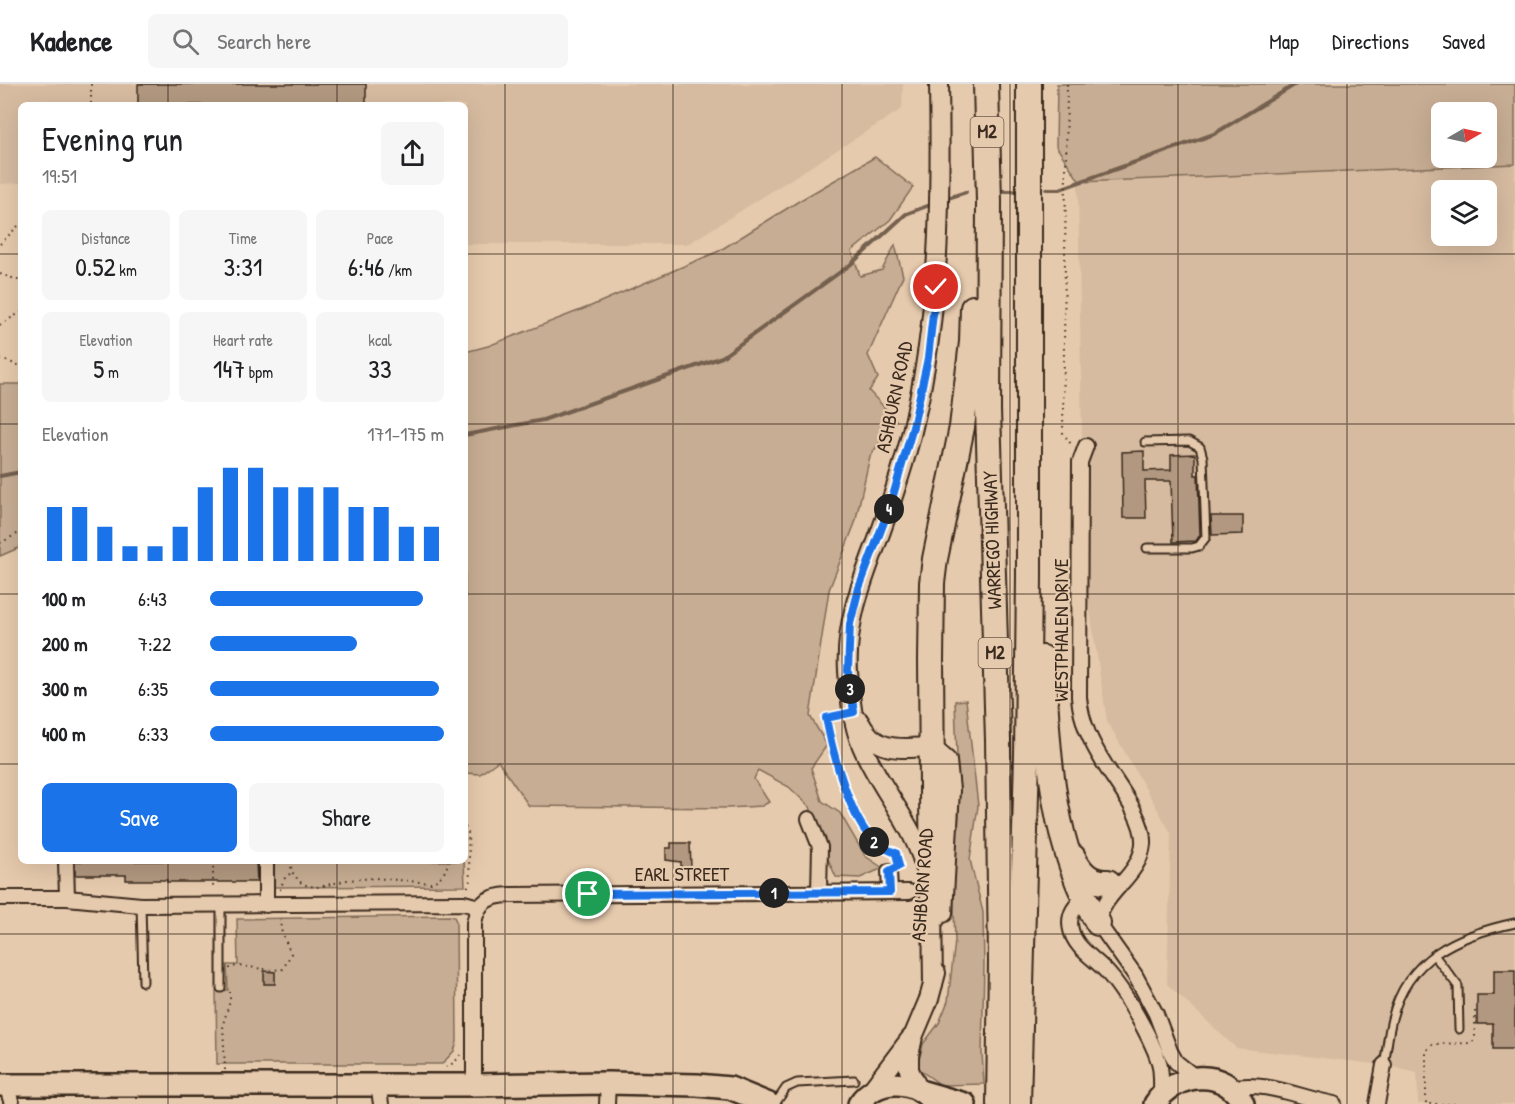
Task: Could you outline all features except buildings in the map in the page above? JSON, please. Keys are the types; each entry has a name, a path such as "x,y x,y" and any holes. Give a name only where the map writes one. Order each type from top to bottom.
{"highway":[{"path":"933,916 932,583 956,461 967,389 973,295 977,108 986,84"},
{"name":"WARREGO HIGHWAY","path":"986,84 988,410 998,740 1001,961 999,1104"},
{"name":"WARREGO HIGHWAY","path":"1018,1104 1029,577 1029,84"},
{"path":"1029,577 1040,598 1047,730 1058,818 1070,863 1084,898 1098,923"},
{"path":"1058,818 1082,872 1094,880 1108,882"}],"main road":[{"path":"1158,1099 1171,1086 1195,1077 1220,1082 1236,1096"},
{"path":"860,1096 891,1083 903,1084 924,1095 965,1104"},
{"path":"6,1091 224,1085 380,1094 474,1085 696,1084 769,1104"}],"street":[{"name":"ASHBURN ROAD","path":"933,984 933,916 923,859 907,823 880,781 862,746 848,671 850,624 859,588 890,506 913,427 928,358 940,220 939,84"},
{"name":"WESTPHALEN DRIVE","path":"1083,451 1080,713 1091,740 1142,829 1142,849 1134,869 1101,910 1098,923"},
{"name":"ASHBURN ROAD","path":"854,712 865,732 878,744 895,748 931,747 947,761 950,790 942,929 933,984 913,1037 909,1068 924,1095"},
{"path":"809,819 820,847 819,892"},
{"path":"66,864 67,898"},
{"path":"266,864 273,904"},
{"path":"1134,869 1084,898 1073,909 1070,929 1083,950 1118,985 1140,1024 1159,1062 1158,1099"},
{"path":"889,871 890,892"},
{"name":"EARL STREET","path":"479,907 488,899 498,895 909,892"},
{"path":"0,898 67,898 141,905 464,903 479,907 474,923 474,1085"},
{"path":"1098,923 1135,975 1156,1014 1176,1062 1195,1077"},
{"name":"ASHBURN ROAD","path":"860,1096 913,1037"},
{"path":"1377,1104 1384,1065"},
{"path":"607,1104 608,1083"},
{"path":"1236,1096 1243,1085 1289,1091 1302,1102 1334,1104"}],"lane":[{"path":"1145,442 1189,441 1200,447 1203,452 1206,537 1199,546 1192,548 1147,548"},
{"path":"141,905 143,981"},
{"path":"217,905 221,988"},
{"path":"1384,1065 1392,1017 1405,987 1422,963 1454,942 1491,928 1515,923"},
{"path":"1434,955 1458,986 1459,1029"},
{"path":"775,1104 786,1088 797,1083 860,1096"}],"path":[{"path":"91,84 91,102"},
{"path":"1067,84 1063,433 1083,451"},
{"path":"0,244 18,227"},
{"path":"0,274 18,280"},
{"path":"0,325 18,314"},
{"path":"0,359 18,365"},
{"path":"0,543 18,534"},
{"path":"854,712 826,718 831,741 861,824 875,843 896,853 899,866 889,871"},
{"path":"458,893 467,890 470,883 468,833"},
{"path":"213,864 217,905"},
{"path":"291,864 292,872 300,882 308,886 319,887 347,880 375,878 431,883 444,873 447,864"},
{"path":"230,978 230,967 242,965 272,970 283,969 288,962 291,954 273,904 284,879 292,872"},
{"path":"224,1085 226,1054 223,1024 230,1001 230,990"},
{"path":"1461,1104 1426,1104 1426,1051 1433,1044 1472,1043 1475,1037 1475,1010"},
{"path":"441,1069 455,1062 462,1048"}],"shaded area":[{"path":"0,84 903,84 902,109 688,244 468,244 468,102 18,102 18,183 0,184"},
{"path":"1057,84 1515,84 1515,164 1497,165 1497,102 1431,102 1431,167 1080,182 1056,146"},
{"path":"875,157 913,187 890,220 852,251 860,276 882,270 895,245 903,276 868,355 878,378 869,391 896,420 870,456 855,523 829,590 810,716 827,745 811,768 822,801 840,813 865,856 883,868 860,878 836,877 824,850 810,807 789,787 758,770 754,779 769,802 762,806 728,808 529,806 498,761 480,774 468,773 468,351 488,346 591,306 719,251"},
{"path":"1515,164 1515,1104 1418,1104 1417,1072 1384,1065 1236,1048 1167,984 1171,833 1107,721 1084,572 1078,182 1431,167 1497,168 1497,165"},
{"path":"0,384 18,384 18,548 0,556"},
{"path":"966,700 978,806 970,860 983,912 982,1053 984,1084 941,1085 917,1068 923,1044 939,1023 948,1001 955,941 953,880 959,813 955,701"},
{"path":"273,864 464,864 465,886 273,887"},
{"path":"450,916 456,921 457,1042 454,1051 442,1064 217,1064 216,990 228,990 227,965 238,965 237,919"}],"waterway":[{"path":"1046,189 1060,189 1214,134 1296,84"},
{"path":"1000,191 1013,191"},
{"path":"948,198 966,192"},
{"path":"468,434 543,420 722,357 850,265 906,214 927,206"},
{"path":"0,476 18,473"}],"route":[{"path":"588,894 890,892 889,871 899,866 896,853 875,843 861,824 836,760 826,718 854,712 848,671 848,638 854,603 890,506 913,427 928,358 936,287"}]}
